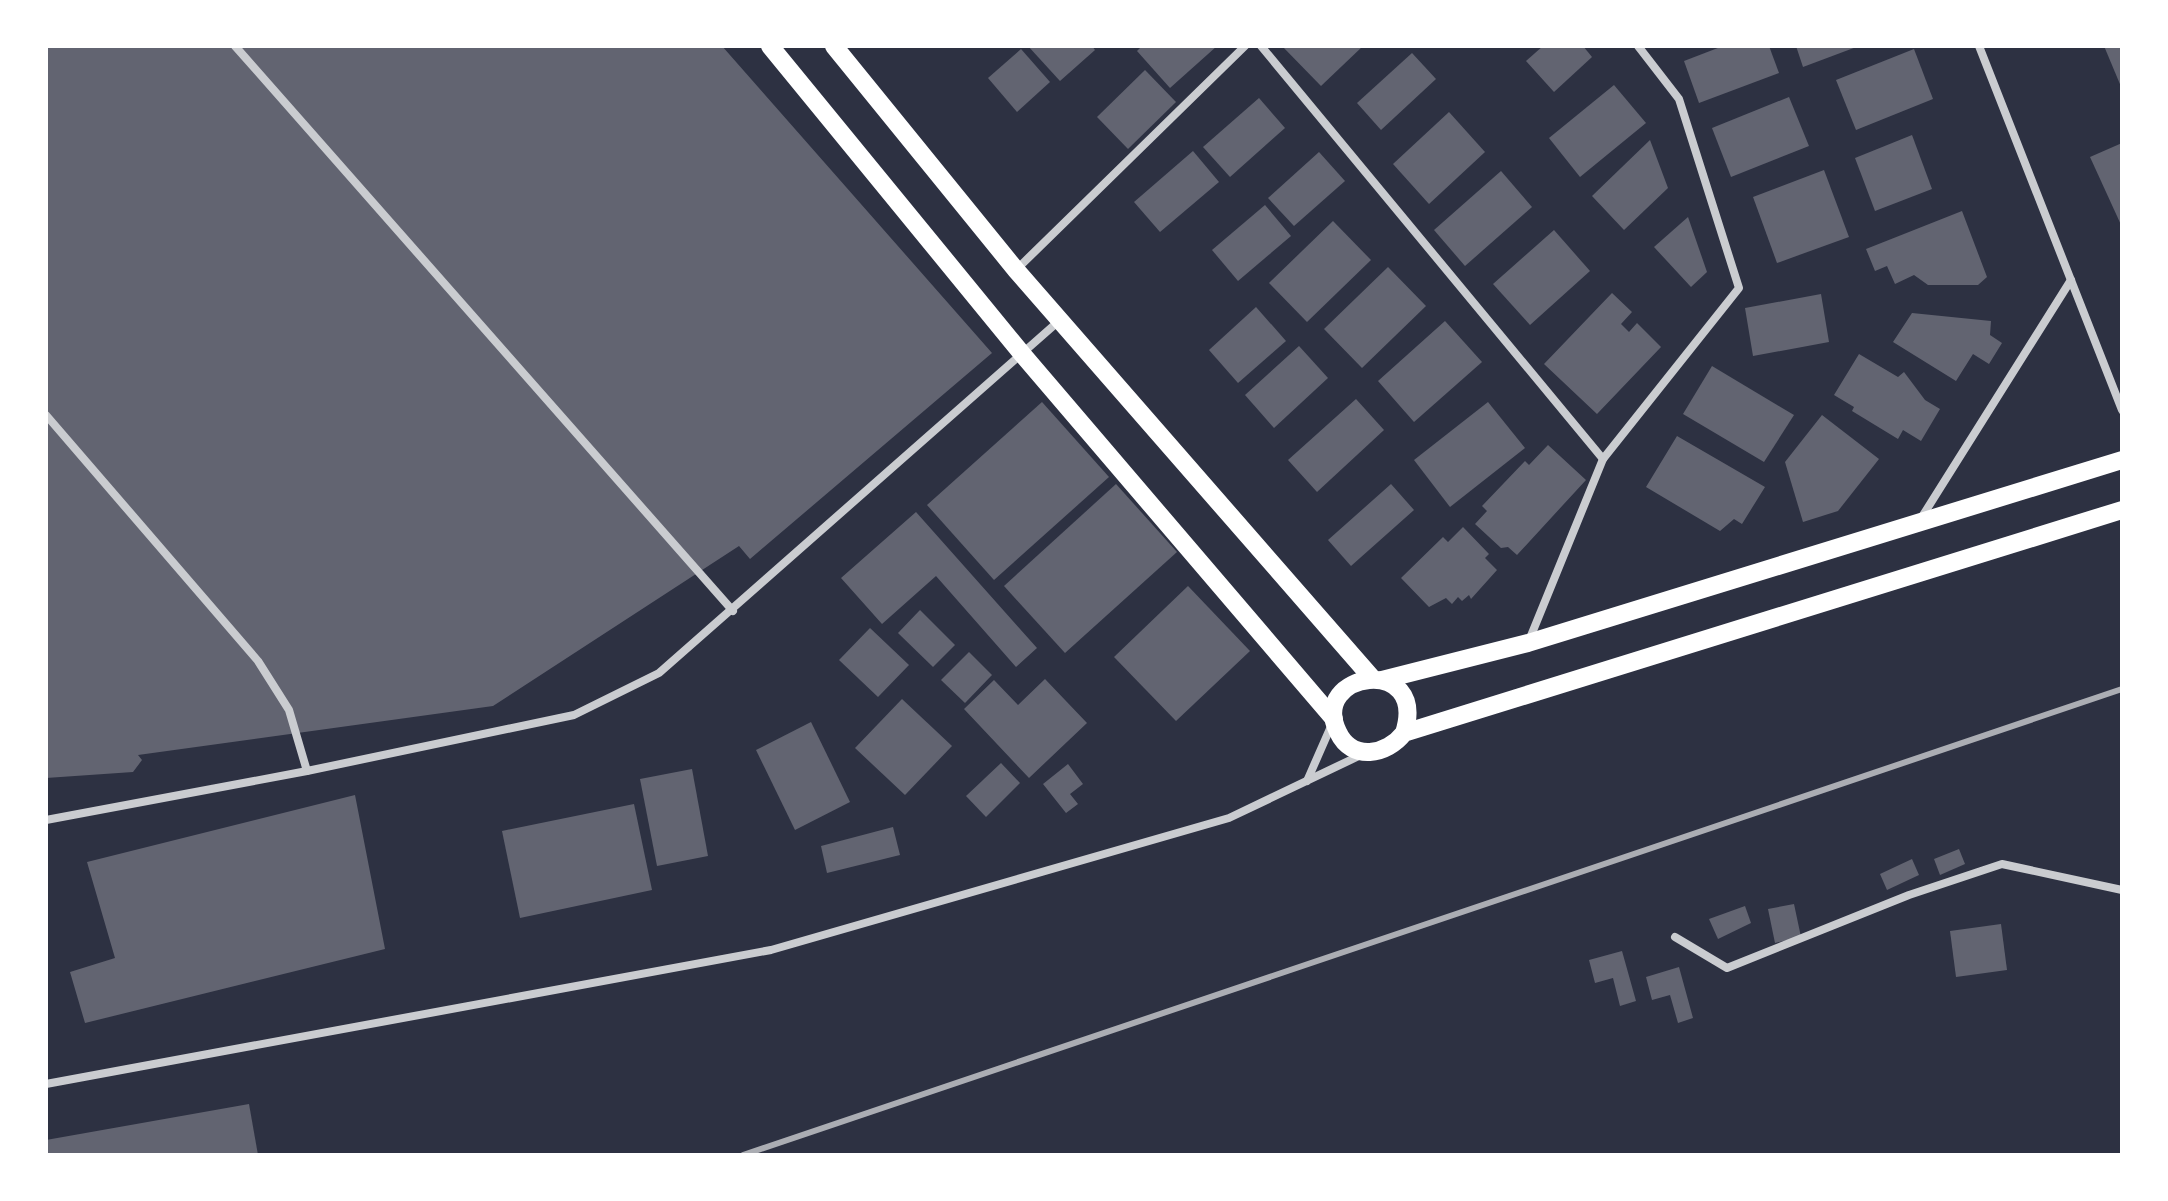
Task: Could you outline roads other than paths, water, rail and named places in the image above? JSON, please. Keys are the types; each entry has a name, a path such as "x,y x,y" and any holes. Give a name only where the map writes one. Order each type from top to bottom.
{"main road":[{"path":"770,46 1023,355 1334,719 1343,740 1352,747 1368,752 1386,750 1404,733 2122,510"},
{"path":"834,46 1016,270 1377,679 1404,696 1408,708 1404,733"},
{"path":"1334,719 1335,707 1349,686 1528,643 2122,460"}],"street":[{"path":"235,46 733,611"},
{"path":"1016,270 1245,46"},
{"path":"1261,46 1603,459"},
{"path":"1979,46 2122,410"},
{"path":"1528,643 1603,459 1739,288 1679,99 1640,47"},
{"path":"1918,524 2071,280"},
{"path":"46,820 307,771 574,715 659,673 1060,320"},
{"path":"46,415 258,661 289,710 307,771"},
{"path":"1306,782 1334,719"},
{"path":"46,1084 771,950 1229,818 1368,752"},
{"path":"1675,937 1727,968 1909,895 2002,864 2122,890"}],"railway":[{"path":"743,1155 2122,689"}]}
